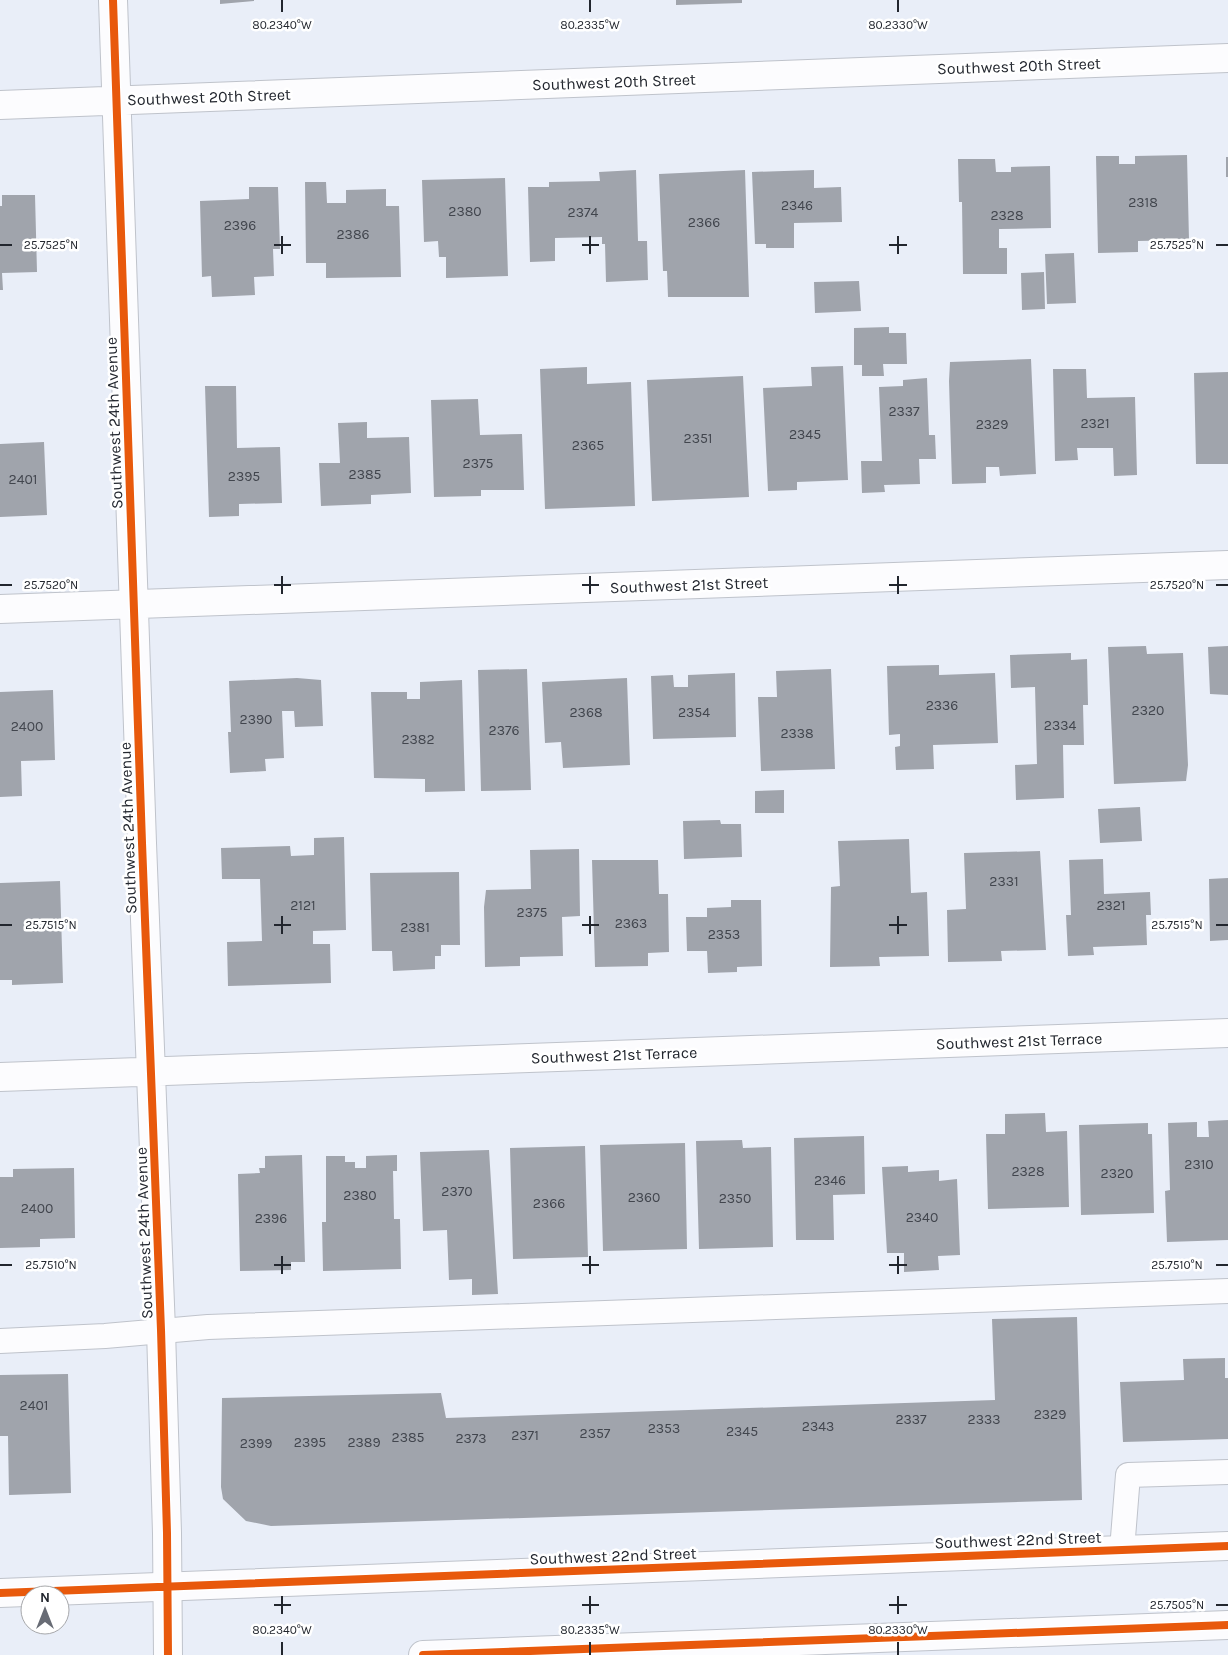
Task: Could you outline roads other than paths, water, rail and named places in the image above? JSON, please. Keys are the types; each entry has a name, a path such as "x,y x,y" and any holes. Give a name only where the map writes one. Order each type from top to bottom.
{"street":[{"name":"Southwest 24th Avenue","path":"113,0 161,1330 167,1533 168,1655"},
{"name":"Southwest 20th Street","path":"0,106 1228,58"},
{"name":"Southwest 21st Street","path":"0,609 1228,565"},
{"name":"Southwest 21st Terrace","path":"0,1077 1228,1033"},
{"name":"Southwest 22nd Street","path":"0,1593 1228,1546"},
{"path":"423,1655 1228,1625"}],"lane":[{"path":"0,1341 105,1336 208,1327 1228,1291"},
{"path":"1122,1550 1128,1475 1228,1472"}]}
